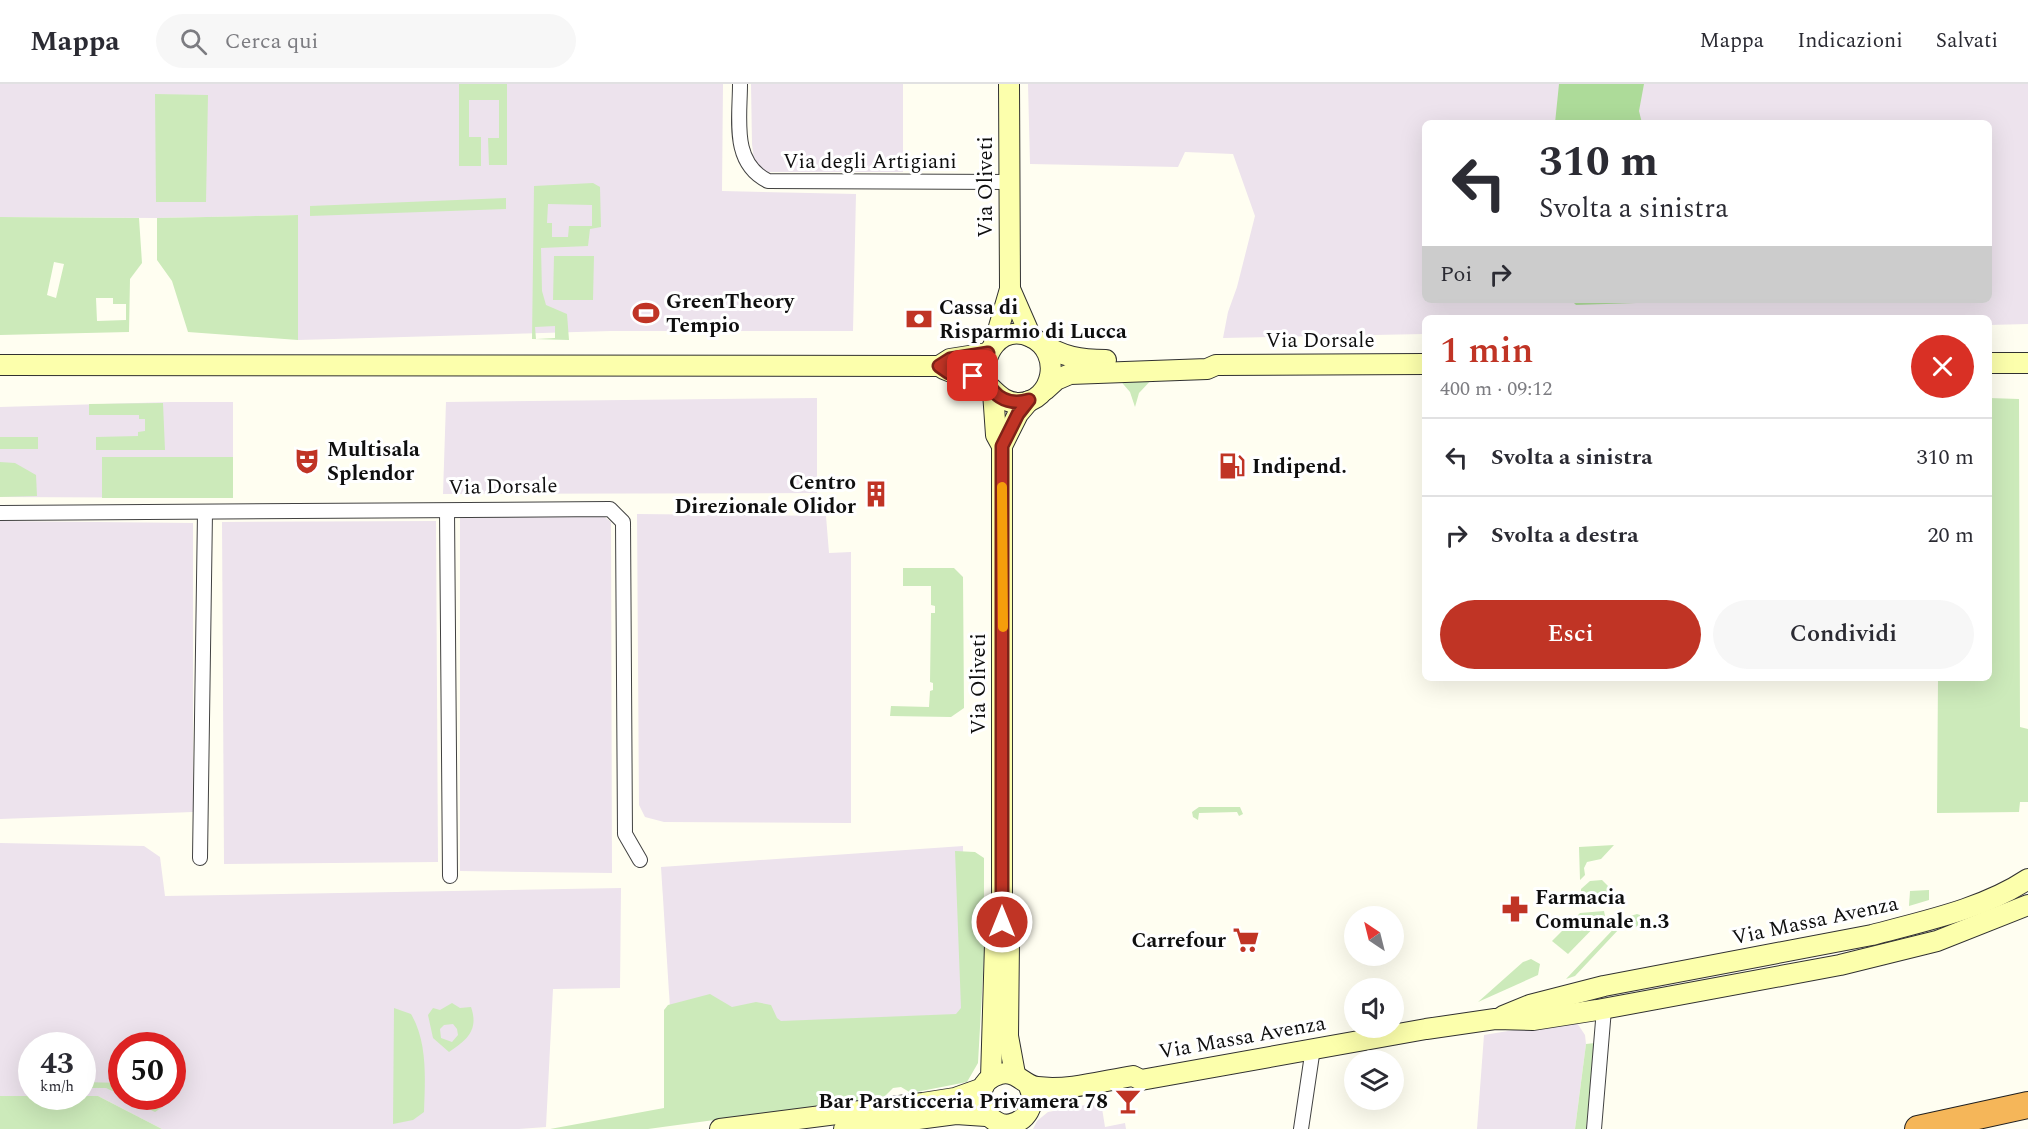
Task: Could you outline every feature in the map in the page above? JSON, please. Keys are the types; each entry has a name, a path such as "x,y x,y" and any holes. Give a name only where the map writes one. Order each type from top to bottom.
{"highway":[{"path":"1918,1129 2028,1110"},
{"path":"1995,1129 2028,1110"}],"main road":[{"name":"Via Oliveti","path":"991,348 1010,289 1010,84"},
{"name":"Via Oliveti","path":"1010,289 1036,340"},
{"path":"0,365 939,366 950,359 991,348 1010,336 1036,340 1051,360 1052,370 1037,395 1009,402 973,376 949,373 939,366"},
{"name":"Via Dorsale","path":"1036,340 1060,355 1081,360 1206,360 1216,365"},
{"path":"990,388 984,373 991,348"},
{"path":"1992,363 2028,363"},
{"name":"Via Dorsale","path":"1037,395 1056,380 1070,374 1207,369 1216,365 1422,364"},
{"name":"Via Oliveti","path":"990,388 996,435 1002,446"},
{"name":"Via Oliveti","path":"987,1083 995,944 1002,922 1002,446 1018,414 1037,395"},
{"name":"Via Massa Avenza","path":"1495,1019 1530,1005 1597,987 1872,935 2002,896 2028,879"},
{"path":"2002,896 2028,888"},
{"name":"Via Massa Avenza","path":"844,1129 956,1114 994,1123 1013,1124 1064,1098 1135,1086 1141,1080 1313,1048 1495,1019 1533,1020 1840,965 1937,941 2028,905"},
{"path":"1840,965 1877,964 1936,950 2028,914"},
{"name":"Via Oliveti","path":"1002,922 1009,942 1008,1036 1021,1079"},
{"name":"Via Massa Avenza","path":"720,1129 757,1127 955,1098 1007,1073 1054,1088 1133,1076 1141,1080"},
{"path":"1021,1079 1033,1100 1023,1119"},
{"path":"987,1083 980,1102 994,1123"}],"street":[{"name":"Via degli Artigiani","path":"740,84 742,154 747,166 756,176 768,181 1009,182"},
{"name":"Via Dorsale","path":"0,513 610,509 623,522 625,834 640,860"},
{"path":"447,510 450,876"},
{"path":"200,858 205,512"},
{"path":"1594,1129 1604,1008 1613,995 1597,987 1589,999 1604,1008"},
{"path":"1301,1129 1313,1048"}],"shaded area":[{"path":"0,84 723,84 722,191 856,194 853,331 611,331 298,340 297,215 157,218 0,217"},
{"path":"751,84 903,84 903,172 763,172 754,160"},
{"path":"1028,84 2028,84 2028,324 1992,325 1992,315 1422,315 1422,334 1223,338 1255,216 1233,154 1185,152 1178,167 1030,164"},
{"path":"817,398 817,493 443,494 446,402"},
{"path":"233,402 233,498 0,497 0,407"},
{"path":"601,514 611,522 612,873 460,871 460,518"},
{"path":"637,514 826,516 829,553 851,552 851,823 664,822 645,817 639,805"},
{"path":"0,521 193,523 193,812 0,819"},
{"path":"436,521 438,862 224,864 222,522"},
{"path":"0,843 144,846 160,857 165,896 621,888 620,988 553,989 546,1127 519,1129 162,1129 125,1110 186,1110 186,1032 108,1032 108,1101 96,1096 96,1032 18,1032 18,1096 0,1096"},
{"path":"963,846 966,1063 677,1118 661,867"},
{"path":"1575,1020 1585,1035 1586,1044 1575,1129 1477,1129 1484,1035"},
{"path":"1101,1102 1105,1127 1125,1123 1126,1129 1033,1129 1037,1121 1048,1112"}],"green space":[{"path":"459,84 507,84 507,165 489,165 488,138 499,138 499,100 469,100 469,137 481,137 481,166 459,166"},
{"path":"1559,84 1644,84 1639,111 1641,120 1555,120"},
{"path":"155,94 208,95 206,202 156,202"},
{"path":"593,183 600,187 601,227 590,229 588,246 541,248 542,291 546,305 567,314 569,340 532,339 534,186","holes":["548,204 592,205 592,226 569,226 568,237 552,237 552,223 547,223","555,326 555,338 536,339 535,327"]},
{"path":"506,198 506,209 310,216 310,206"},
{"path":"298,215 298,340 188,332 172,281 157,260 157,218"},
{"path":"0,217 139,218 142,263 130,279 129,332 0,335","holes":["54,262 64,264 56,298 47,295","96,298 113,298 113,304 126,304 126,320 97,321"]},
{"path":"554,256 594,256 593,300 553,300"},
{"path":"1574,303 1636,303 1576,305"},
{"path":"1154,377 1139,393 1135,407 1130,392 1118,378"},
{"path":"1992,398 2019,399 2020,727 2028,729 2028,802 2020,802 2019,812 1937,813 1938,681 1992,681"},
{"path":"163,403 165,450 96,450 96,437 138,436 138,432 145,431 145,419 139,419 139,415 89,415 89,404"},
{"path":"0,437 38,437 38,449 0,449"},
{"path":"102,457 233,457 233,498 102,498"},
{"path":"0,462 15,463 36,475 37,496 0,497"},
{"path":"903,568 954,568 963,577 964,708 951,717 890,716 891,706 929,707 930,691 933,690 933,683 930,682 931,613 935,613 935,606 931,605 931,586 903,586"},
{"path":"1199,807 1240,807 1243,814 1239,816 1237,812 1199,813 1198,820 1193,817 1192,812"},
{"path":"1614,845 1601,859 1587,862 1584,868 1585,875 1580,880 1579,847"},
{"path":"955,851 975,852 984,858 984,957 978,1063 967,1082 911,1093 901,1087 893,1088 884,1097 648,1129 550,1129 664,1108 664,1010 668,1005 710,994 732,1007 756,1002 771,1005 777,1018 781,1021 956,1014 961,1008"},
{"path":"1602,880 1615,893 1615,903 1581,902 1581,889 1590,881"},
{"path":"1929,890 1929,900 1909,906 1910,891"},
{"path":"1604,911 1605,916 1568,954 1552,941 1580,913"},
{"path":"1640,915 1640,926 1619,929 1575,976 1566,979 1624,918"},
{"path":"1531,959 1540,964 1538,975 1478,1002 1523,962"},
{"path":"452,1003 460,1008 471,1007 473,1015 470,1034 449,1052 433,1038 428,1015 433,1008 440,1010","holes":["453,1024 458,1035 452,1042 441,1038 440,1029 444,1025"]},
{"path":"394,1008 411,1014 416,1025 423,1049 425,1087 424,1112 413,1120 393,1124"},
{"path":"1595,1043 1586,1129 1575,1129 1586,1044"},
{"path":"96,1082 108,1083 108,1089 96,1088"},
{"path":"0,1096 18,1096 18,1110 96,1110 96,1096 98,1096 108,1101 108,1110 125,1110 162,1129 0,1129"}],"slow traffic":[{"path":"1002,487 1003,627"}],"place":[{"name":"GreenTheory Tempio","path":"646,313"},
{"name":"Cassa di Risparmio di Lucca","path":"919,319"},
{"name":"Multisala Splendor","path":"307,461"},
{"name":"Indipend.","path":"1232,466"},
{"name":"Centro Direzionale Olidor","path":"876,494"},
{"name":"Farmacia Comunale n.3","path":"1515,909"},
{"name":"Carrefour","path":"1246,940"},
{"name":"Bar Parsticceria Privamera 78","path":"1128,1101"}],"route":[{"path":"973,376 949,373 939,366 950,359 988,353 984,363 984,373 993,392 1009,402 1019,403 1029,400 1012,424 1009,435 1002,446 1002,922"}]}
